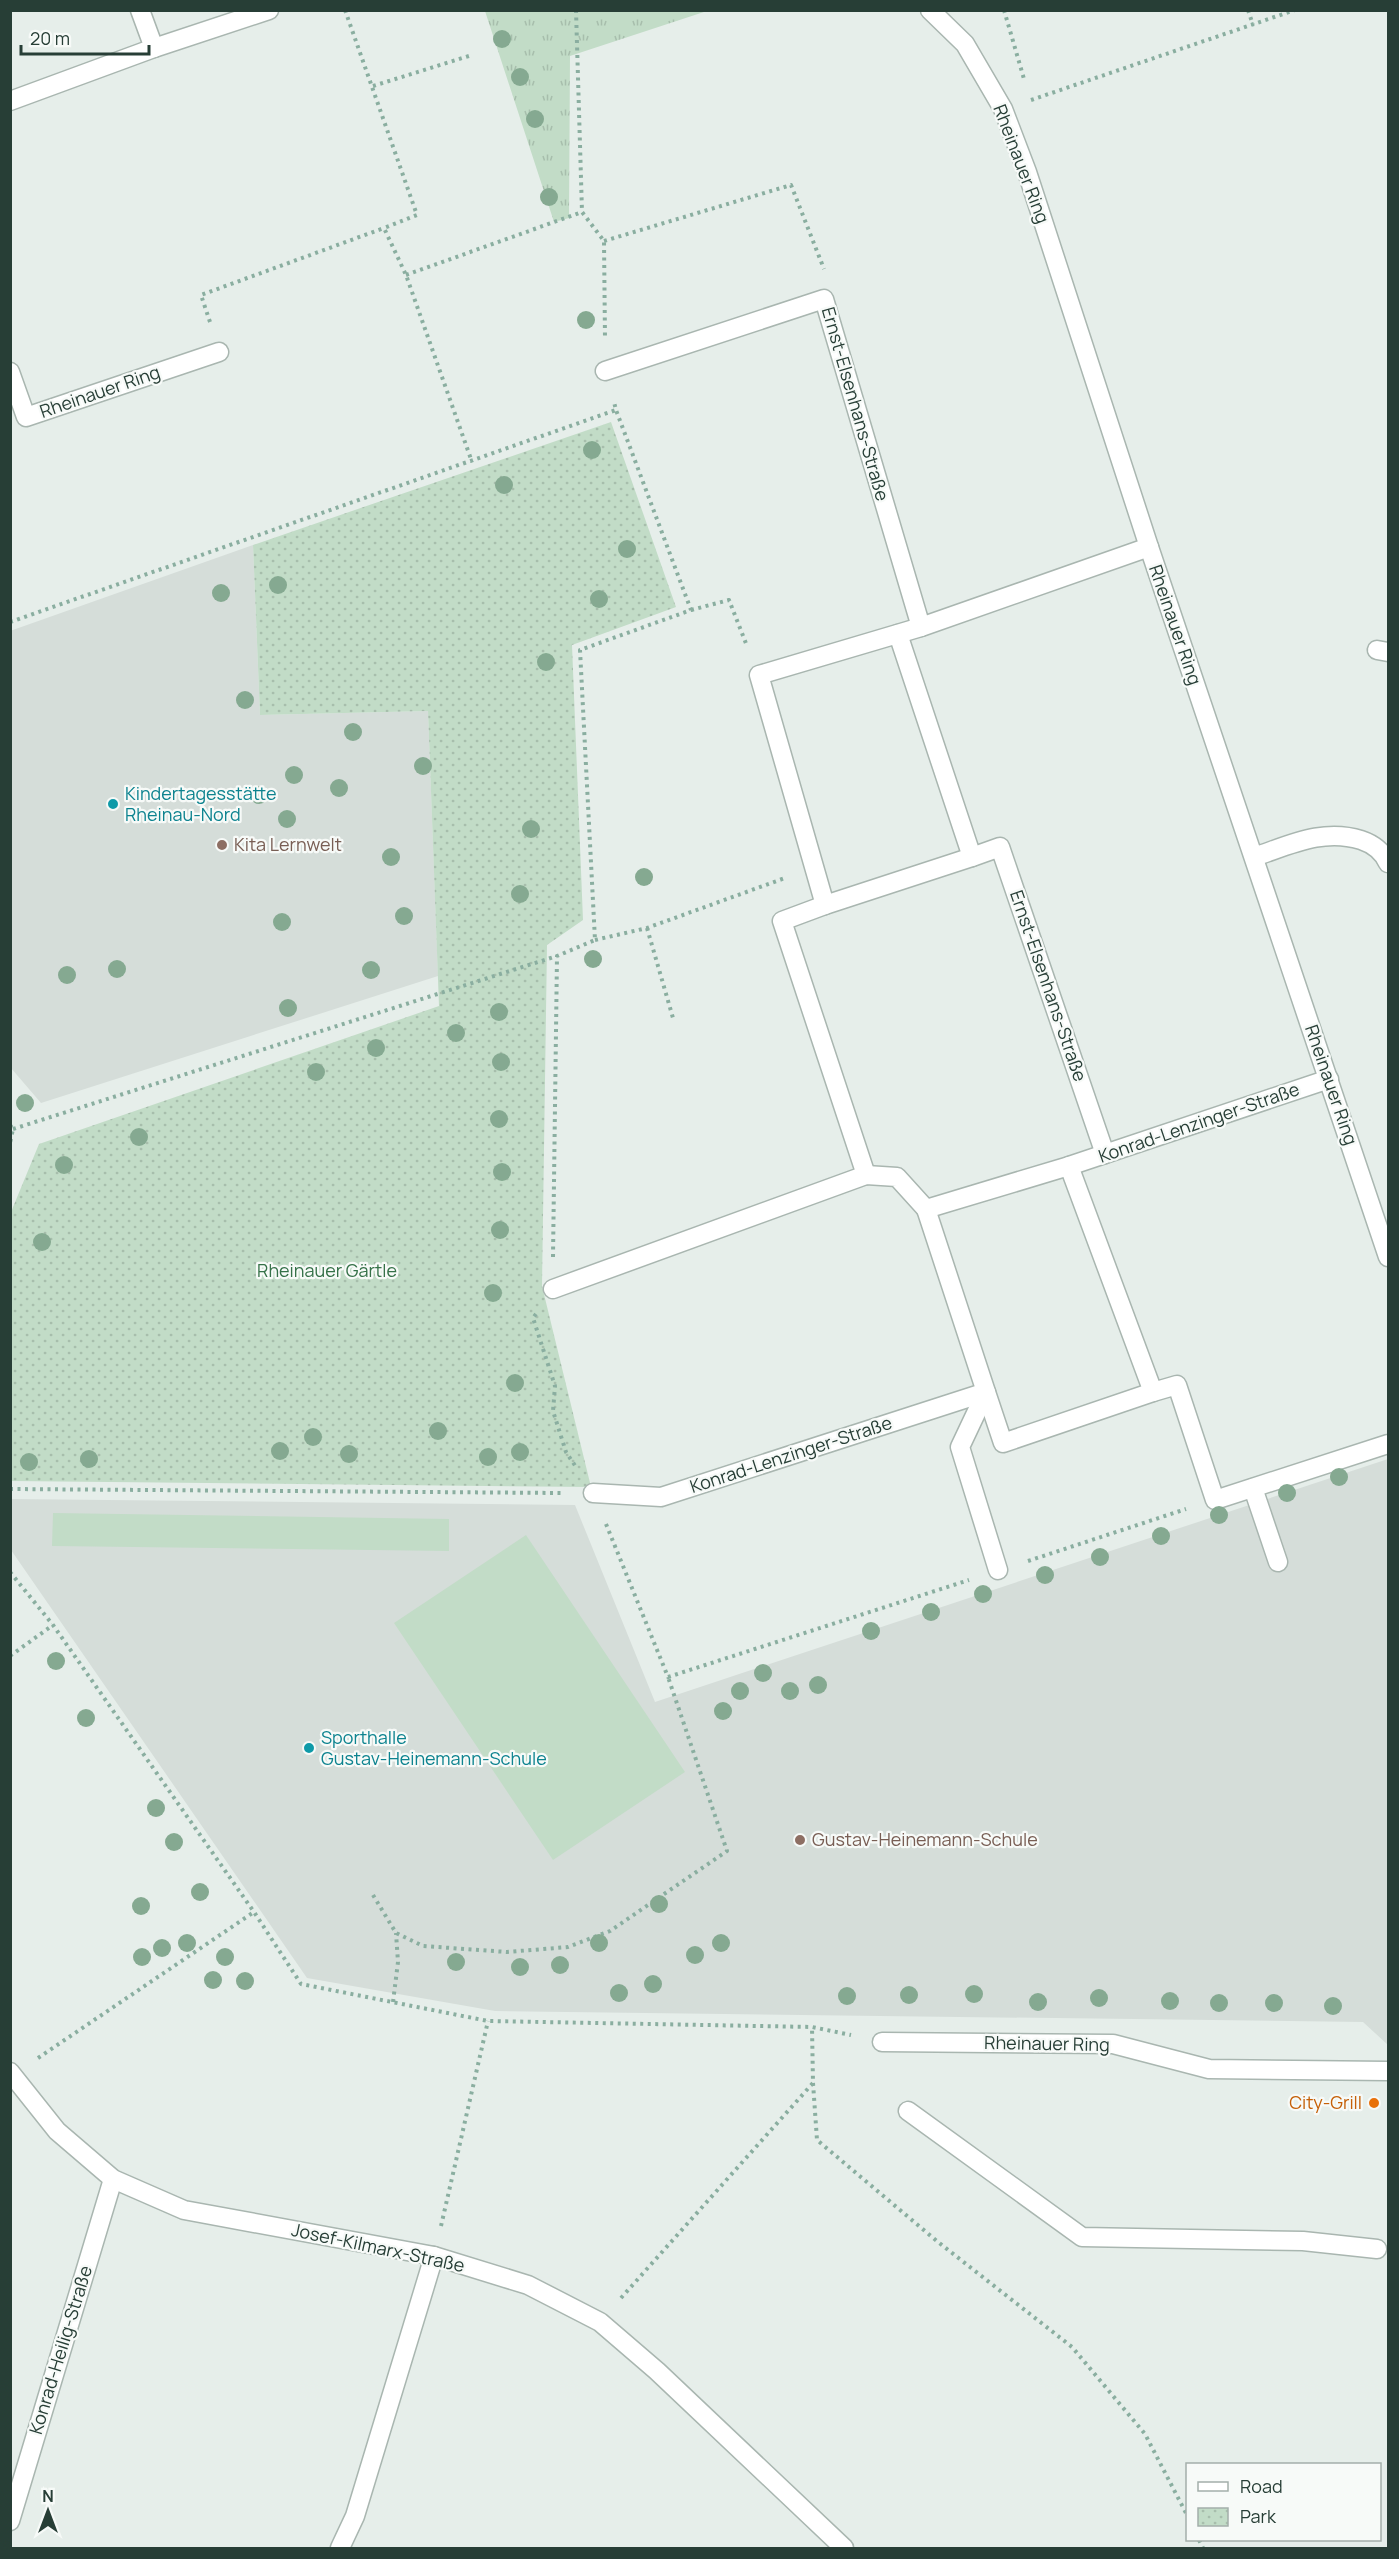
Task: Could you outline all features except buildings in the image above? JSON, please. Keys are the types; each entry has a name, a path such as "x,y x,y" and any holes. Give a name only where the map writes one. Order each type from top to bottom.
{"street":[{"path":"140,10 154,48"},
{"path":"10,101 154,48 269,10"},
{"name":"Rheinauer Ring","path":"930,10 965,44 1003,109 1028,172 1149,547 1387,1246"},
{"name":"Ernst-Elsenhans-Straße","path":"605,371 824,299 921,627"},
{"name":"Rheinauer Ring","path":"10,372 26,417 219,352"},
{"path":"825,905 759,675 921,627 1149,547"},
{"path":"898,634 972,857"},
{"path":"1254,857 1310,838 1343,835 1370,843 1385,856 1389,863"},
{"name":"Ernst-Elsenhans-Straße","path":"866,1175 782,921 1000,847 1105,1154"},
{"name":"Konrad-Lenzinger-Straße","path":"926,1209 1070,1166 1329,1079"},
{"path":"1070,1166 1153,1392"},
{"path":"553,1289 866,1175 897,1178 926,1209 1003,1443 1177,1385 1215,1500 1389,1444"},
{"path":"986,1392 960,1447 998,1570"},
{"name":"Konrad-Lenzinger-Straße","path":"593,1493 661,1497 986,1392"},
{"path":"1253,1488 1278,1562"},
{"name":"Rheinauer Ring","path":"882,2042 1113,2044 1209,2069 1389,2071"},
{"name":"Josef-Kilmarx-Straße","path":"11,2073 57,2131 113,2179 184,2210 434,2256 528,2284 600,2322 657,2371 844,2548"},
{"path":"908,2111 1082,2236 1303,2241 1377,2248"},
{"name":"Konrad-Heilig-Straße","path":"10,2521 113,2179"},
{"path":"340,2548 355,2516 434,2256"}],"path":[{"path":"219,352 201,295 417,215 345,10"},
{"path":"576,10 582,212 604,241 605,371 616,410 692,610"},
{"path":"1004,10 1030,100"},
{"path":"1248,10 1253,24"},
{"path":"1003,109 1295,10"},
{"path":"373,86 472,55"},
{"path":"604,241 791,185 828,277 824,299"},
{"path":"406,275 582,212"},
{"path":"384,228 406,275 472,462"},
{"path":"10,622 616,410"},
{"path":"595,940 580,650 692,610 729,600 759,675"},
{"path":"10,1143 11,1127 557,956 595,940 647,928 814,868"},
{"path":"647,928 673,1018"},
{"path":"396,1933 423,1946 461,1950 507,1952 568,1947 610,1931 727,1851 668,1677 593,1493 566,1452 553,1411 555,1386 533,1318 553,1289 557,956"},
{"path":"10,1489 593,1493"},
{"path":"668,1677 1215,1500"},
{"path":"10,1572 53,1625 302,1984 488,2021 812,2027 882,2042"},
{"path":"10,1656 53,1625"},
{"path":"373,1894 396,1933 398,1962 393,2002"},
{"path":"11,2073 254,1912"},
{"path":"434,2256 488,2021"},
{"path":"812,2027 817,2140 938,2242 1072,2348 1145,2434 1186,2513"},
{"path":"600,2322 813,2083"}],"shaded area":[{"name":"Kita Lernwelt","path":"253,545 260,715 428,711 438,976 41,1103 11,1068 10,631"},
{"name":"Gustav-Heinemann-Schule","path":"1388,1459 1388,2045 1363,2022 495,2011 307,1978 11,1550 10,1499 575,1505 655,1702"}],"green space":[{"path":"485,11 707,11 570,56 569,218 554,222"},
{"name":"Rheinauer Gärtle","path":"611,422 676,607 572,645 583,920 547,945 542,1286 591,1487 11,1481 11,1212 39,1144 439,1006 428,711 260,715 253,545"},
{"path":"53,1513 449,1519 449,1551 52,1546"},
{"path":"526,1535 685,1772 553,1860 394,1623"}],"place":[{"name":"Kindertagesstätte Rheinau-Nord","path":"113,804"},
{"name":"Kita Lernwelt","path":"222,845"},
{"name":"Sporthalle Gustav-Heinemann-Schule","path":"309,1748"},
{"name":"Gustav-Heinemann-Schule","path":"800,1840"},
{"name":"City-Grill","path":"1374,2103"}]}
